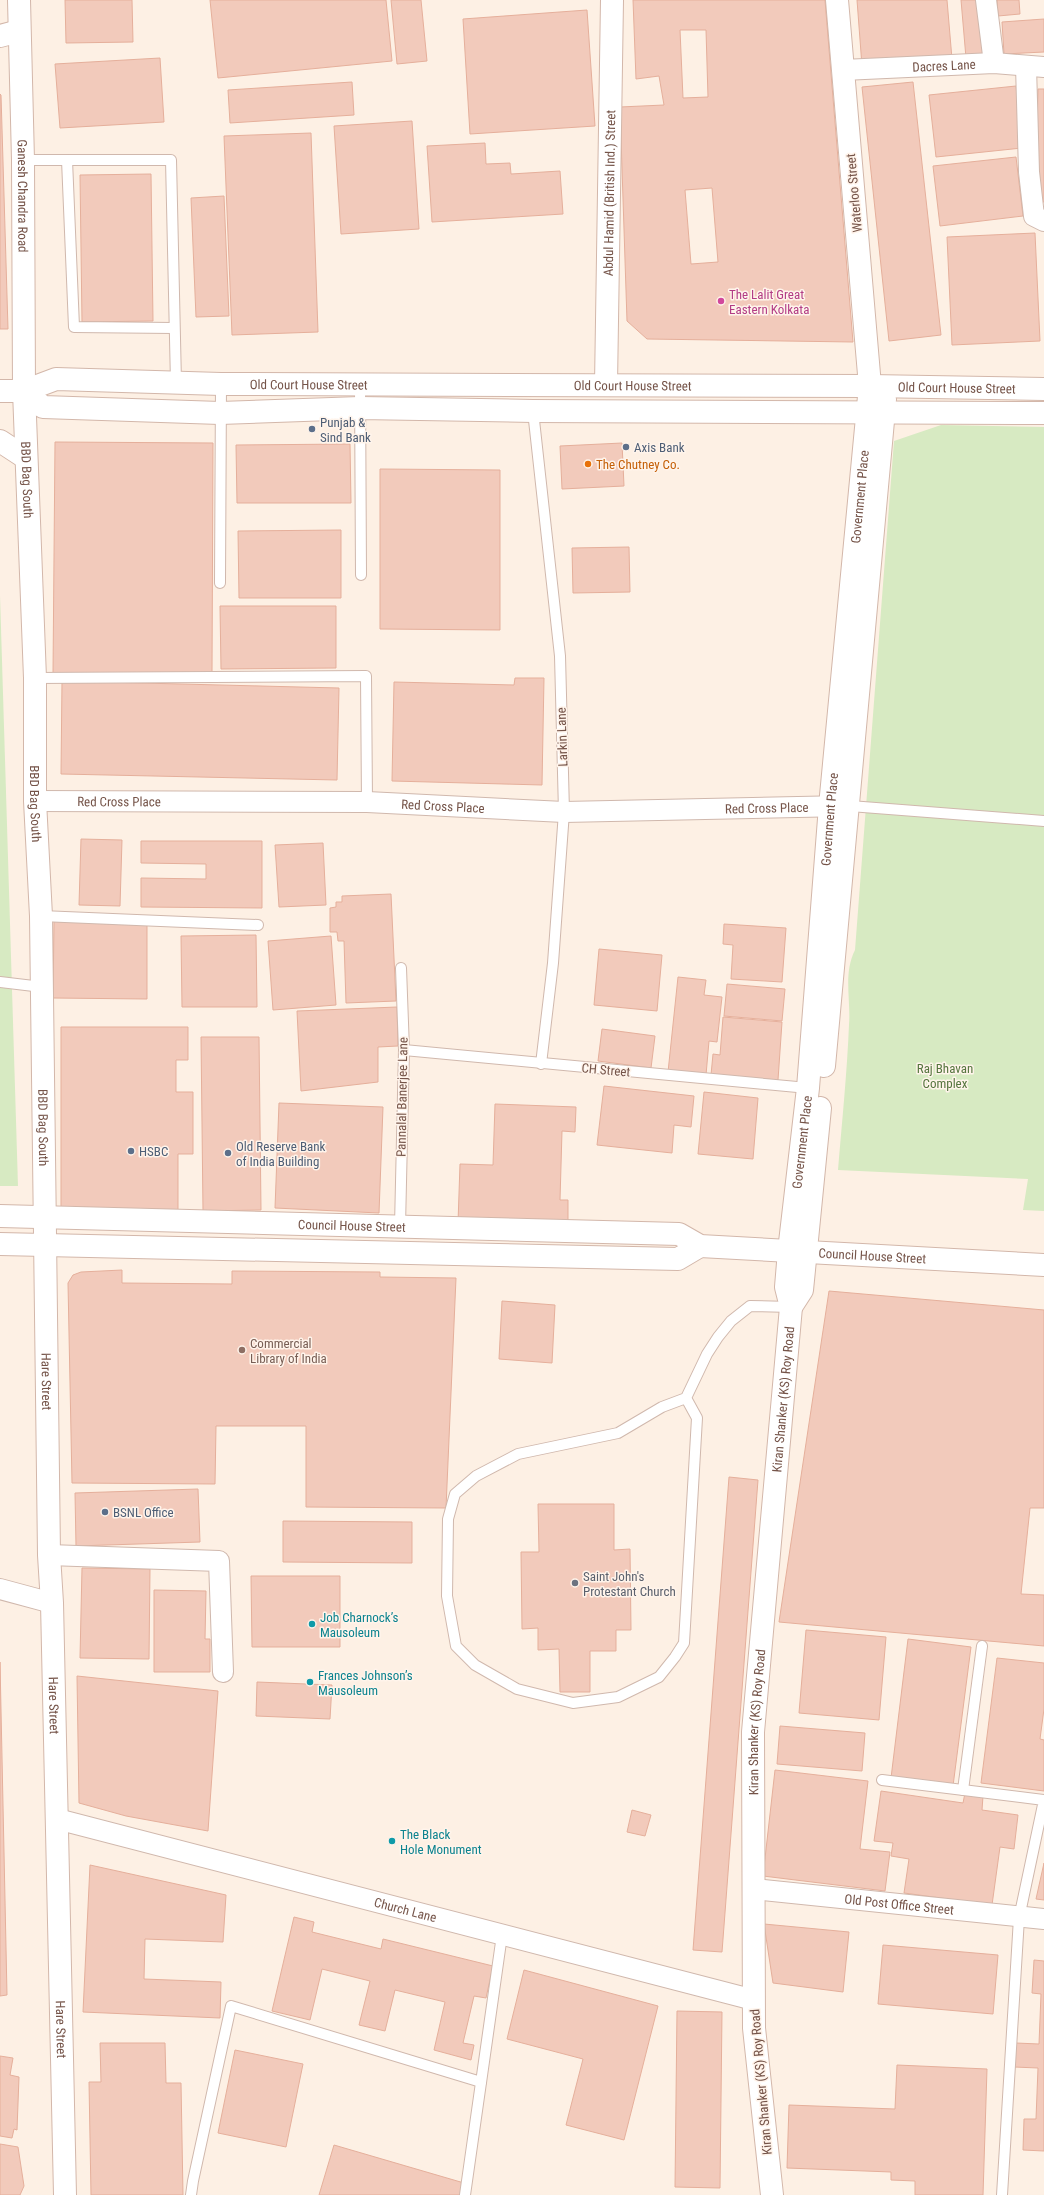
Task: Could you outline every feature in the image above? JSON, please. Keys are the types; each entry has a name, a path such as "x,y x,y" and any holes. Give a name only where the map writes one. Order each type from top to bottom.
{"street":[{"name":"Ganesh Chandra Road","path":"19,0 10,34 23,160 24,391"},
{"name":"Abdul Hamid (British Ind.) Street","path":"606,386 612,0"},
{"name":"Waterloo Street","path":"837,0 843,70 878,387"},
{"path":"986,0 994,62"},
{"name":"Dacres Lane","path":"843,70 994,62 1035,66"},
{"path":"1035,66 1029,172 1034,216 1044,221"},
{"name":"Old Court House Street","path":"24,391 56,379 221,384 1044,389"},
{"name":"Government Place","path":"798,1252 808,1088 840,806 878,387"},
{"path":"0,391 24,391 43,407 220,412 360,408 533,411 1044,413"},
{"name":"BBD Bag South","path":"24,391 35,678 35,801 42,916 44,1216"},
{"path":"0,441 26,458"},
{"name":"Red Cross Place","path":"35,801 367,802 564,812 840,806"},
{"path":"798,1252 840,806"},
{"name":"Council House Street","path":"0,1216 679,1234 700,1246 1044,1265"},
{"name":"Hare Street","path":"44,1216 49,1555 52,1604 65,2195"},
{"name":"Council House Street","path":"0,1244 678,1259 700,1246"},
{"name":"Kiran Shanker (KS) Roy Road","path":"772,2195 754,2028 753,1732 791,1307 786,1287 798,1252"},
{"path":"49,1555 219,1561 222,1672"},
{"path":"0,1589 52,1604"},
{"name":"Church Lane","path":"57,1819 754,2000"},
{"name":"Old Post Office Street","path":"754,1889 1019,1918 1044,1919"}],"lane":[{"path":"23,160 171,160 176,383"},
{"path":"68,160 74,327 174,328"},
{"path":"220,583 221,384"},
{"path":"360,384 361,575"},
{"name":"Larkin Lane","path":"533,411 560,656 564,812 553,964 541,1064"},
{"path":"35,678 366,676 367,802"},
{"path":"840,806 1044,821"},
{"path":"42,916 258,925"},
{"name":"Pannalal Banerjee Lane","path":"400,1226 404,1050 401,968"},
{"path":"0,982 42,987"},
{"name":"CH Street","path":"404,1050 808,1088"},
{"path":"686,1398 697,1418 684,1643 675,1658 659,1676 618,1697 573,1703 517,1689 475,1664 456,1646 447,1596 448,1520 455,1494 476,1476 518,1454 618,1433 662,1407 686,1398 706,1354 718,1336 731,1321 750,1306 791,1307"},
{"path":"963,1790 982,1646"},
{"path":"882,1780 1044,1800 1019,1918 1002,2195"},
{"path":"465,2195 502,1935"},
{"path":"191,2195 231,2006 481,2082"}],"green space":[{"name":"Raj Bhavan Complex","path":"941,425 1044,427 1044,1211 1023,1210 1028,1179 838,1170 848,1043 848,977 851,959 855,950 894,441"},
{"path":"0,595 18,1186 0,1186"}],"building":[{"path":"65,0 132,0 133,42 66,43"},
{"path":"210,0 386,0 392,61 218,78"},
{"path":"391,0 421,0 427,61 397,64"},
{"path":"633,0 825,0 853,342 647,339 627,321 620,107 664,105 659,76 636,79","holes":["680,30 706,30 708,97 683,98","712,188 718,262 691,264 685,190"]},
{"path":"857,0 947,0 952,59 862,66"},
{"path":"961,0 978,0 983,57 966,58"},
{"path":"997,0 1019,0 1020,14 998,16"},
{"path":"587,10 595,126 470,134 463,19"},
{"path":"1044,19 1044,52 1004,54 1002,22"},
{"path":"160,58 164,122 60,128 55,64"},
{"path":"352,82 354,115 230,123 228,90"},
{"path":"913,82 941,335 889,341 862,87"},
{"path":"1016,86 1022,148 936,157 929,95"},
{"path":"1038,89 1044,89 1044,202 1035,202"},
{"path":"0,94 1,95 8,329 0,329"},
{"path":"412,121 419,229 341,234 334,126"},
{"path":"311,133 318,332 232,335 224,136"},
{"path":"485,143 486,164 510,163 511,174 560,171 563,214 432,222 427,146"},
{"path":"1016,157 1023,216 940,226 933,166"},
{"path":"151,174 153,321 82,322 80,175"},
{"path":"224,196 229,316 196,317 191,198"},
{"path":"1035,233 1040,341 952,345 947,237"},
{"path":"55,442 213,443 212,674 53,673"},
{"path":"622,443 624,486 562,489 560,446"},
{"path":"350,444 351,503 237,503 236,445"},
{"path":"380,469 500,470 500,630 380,629"},
{"path":"341,530 341,598 239,598 238,531"},
{"path":"629,547 630,592 573,593 572,548"},
{"path":"220,606 336,606 336,668 221,669"},
{"path":"515,678 544,678 542,785 392,781 394,682 514,685"},
{"path":"62,681 339,688 337,780 61,774"},
{"path":"81,839 122,840 120,906 79,905"},
{"path":"141,841 262,841 262,908 141,907 141,878 206,879 206,864 141,863"},
{"path":"323,843 326,905 279,907 275,845"},
{"path":"391,894 396,1001 346,1003 344,941 338,941 337,932 330,932 330,908 336,907 336,902 342,902 342,896"},
{"path":"54,921 147,922 147,999 53,998"},
{"path":"724,924 786,928 782,982 731,979 733,945 723,944"},
{"path":"256,935 257,1007 182,1007 181,936"},
{"path":"331,936 336,1005 273,1010 268,941"},
{"path":"599,949 662,955 657,1011 594,1005"},
{"path":"678,977 706,980 704,995 722,997 717,1042 709,1041 706,1075 668,1072"},
{"path":"727,984 785,989 782,1021 724,1016"},
{"path":"397,1007 398,1046 378,1047 378,1082 301,1091 297,1011"},
{"path":"723,1017 782,1022 778,1080 711,1075 713,1054 720,1055"},
{"path":"61,1027 188,1027 188,1060 176,1060 176,1092 193,1092 193,1154 178,1154 178,1212 61,1212"},
{"path":"602,1029 655,1036 651,1068 598,1061"},
{"path":"201,1037 259,1037 261,1210 203,1211"},
{"path":"604,1086 694,1096 691,1127 674,1125 672,1153 597,1145"},
{"path":"704,1092 758,1098 753,1159 698,1154"},
{"path":"279,1103 383,1107 379,1213 275,1208"},
{"path":"495,1104 576,1107 575,1132 562,1131 560,1200 568,1200 568,1226 458,1223 460,1164 493,1165"},
{"path":"122,1270 122,1283 232,1284 232,1271 380,1272 380,1277 456,1278 446,1508 306,1507 306,1426 216,1426 215,1484 72,1483 68,1283 73,1275 81,1272"},
{"path":"829,1291 1044,1310 1044,1508 1030,1508 1021,1594 1044,1595 1044,1646 779,1622"},
{"path":"502,1301 555,1305 552,1363 499,1359"},
{"path":"729,1477 758,1480 722,1952 693,1950"},
{"path":"198,1489 200,1542 76,1546 75,1493"},
{"path":"538,1504 614,1504 614,1550 630,1549 631,1630 616,1630 616,1651 590,1651 590,1692 560,1692 559,1649 538,1650 538,1628 522,1629 521,1552 539,1552"},
{"path":"283,1521 412,1522 412,1563 283,1562"},
{"path":"82,1568 150,1569 149,1659 80,1658"},
{"path":"251,1576 340,1576 340,1647 252,1647"},
{"path":"154,1590 206,1591 205,1639 210,1639 210,1672 154,1672"},
{"path":"806,1630 886,1637 879,1720 799,1713"},
{"path":"908,1639 971,1647 953,1786 891,1778"},
{"path":"997,1658 1044,1663 1044,1709 1040,1739 1044,1740 1044,1791 981,1783"},
{"path":"0,1662 7,1995 0,1996"},
{"path":"77,1676 218,1691 208,1831 126,1816 79,1803"},
{"path":"257,1682 332,1685 330,1719 256,1716"},
{"path":"780,1726 865,1733 862,1771 777,1764"},
{"path":"775,1770 868,1781 860,1849 890,1852 885,1891 763,1876"},
{"path":"881,1791 963,1803 965,1793 983,1796 982,1810 1018,1815 1014,1849 1000,1847 992,1905 904,1893 909,1859 891,1856 893,1843 874,1841"},
{"path":"632,1810 651,1815 645,1836 627,1832"},
{"path":"1044,1863 1044,1900 1036,1899"},
{"path":"90,1865 226,1895 223,1942 145,1939 144,1979 221,1982 220,2018 83,2012"},
{"path":"294,1917 314,1922 312,1932 381,1949 383,1939 493,1966 486,1998 474,1996 463,2043 474,2045 471,2060 434,2050 445,2002 395,1990 385,2031 359,2025 370,1981 322,1969 310,2020 272,2011"},
{"path":"764,1924 849,1932 843,1992 773,1983"},
{"path":"883,1945 998,1955 993,2014 878,2004"},
{"path":"1034,1960 1044,1961 1044,2151 1023,2150 1024,2119 1036,2119 1038,2068 1014,2067 1016,2043 1039,2044 1041,1994 1032,1993"},
{"path":"524,1970 658,2006 624,2140 566,2125 583,2059 507,2039"},
{"path":"677,2011 722,2012 720,2188 675,2187"},
{"path":"100,2043 165,2043 166,2083 181,2083 183,2195 91,2195 89,2082 101,2082"},
{"path":"235,2050 303,2064 286,2147 218,2133"},
{"path":"0,2056 13,2058 10,2075 19,2077 17,2130 14,2129 12,2138 0,2136"},
{"path":"897,2065 987,2069 983,2195 915,2195 915,2181 891,2180 891,2172 787,2168 789,2105 895,2109"},
{"path":"0,2144 18,2147 24,2186 20,2195 0,2195"},
{"path":"334,2145 464,2183 461,2195 319,2195"}],"place":[{"name":"The Lalit Great Eastern Kolkata","path":"721,301"},
{"name":"Punjab & Sind Bank","path":"312,429"},
{"name":"Axis Bank","path":"626,447"},
{"name":"The Chutney Co.","path":"588,464"},
{"name":"HSBC","path":"131,1151"},
{"name":"Old Reserve Bank of India Building","path":"228,1153"},
{"name":"Commercial Library of India","path":"242,1350"},
{"name":"BSNL Office","path":"105,1512"},
{"name":"Saint John's Protestant Church","path":"575,1583"},
{"name":"Job Charnock’s Mausoleum","path":"312,1624"},
{"name":"Frances Johnson’s Mausoleum","path":"310,1682"},
{"name":"The Black Hole Monument","path":"392,1841"}]}
